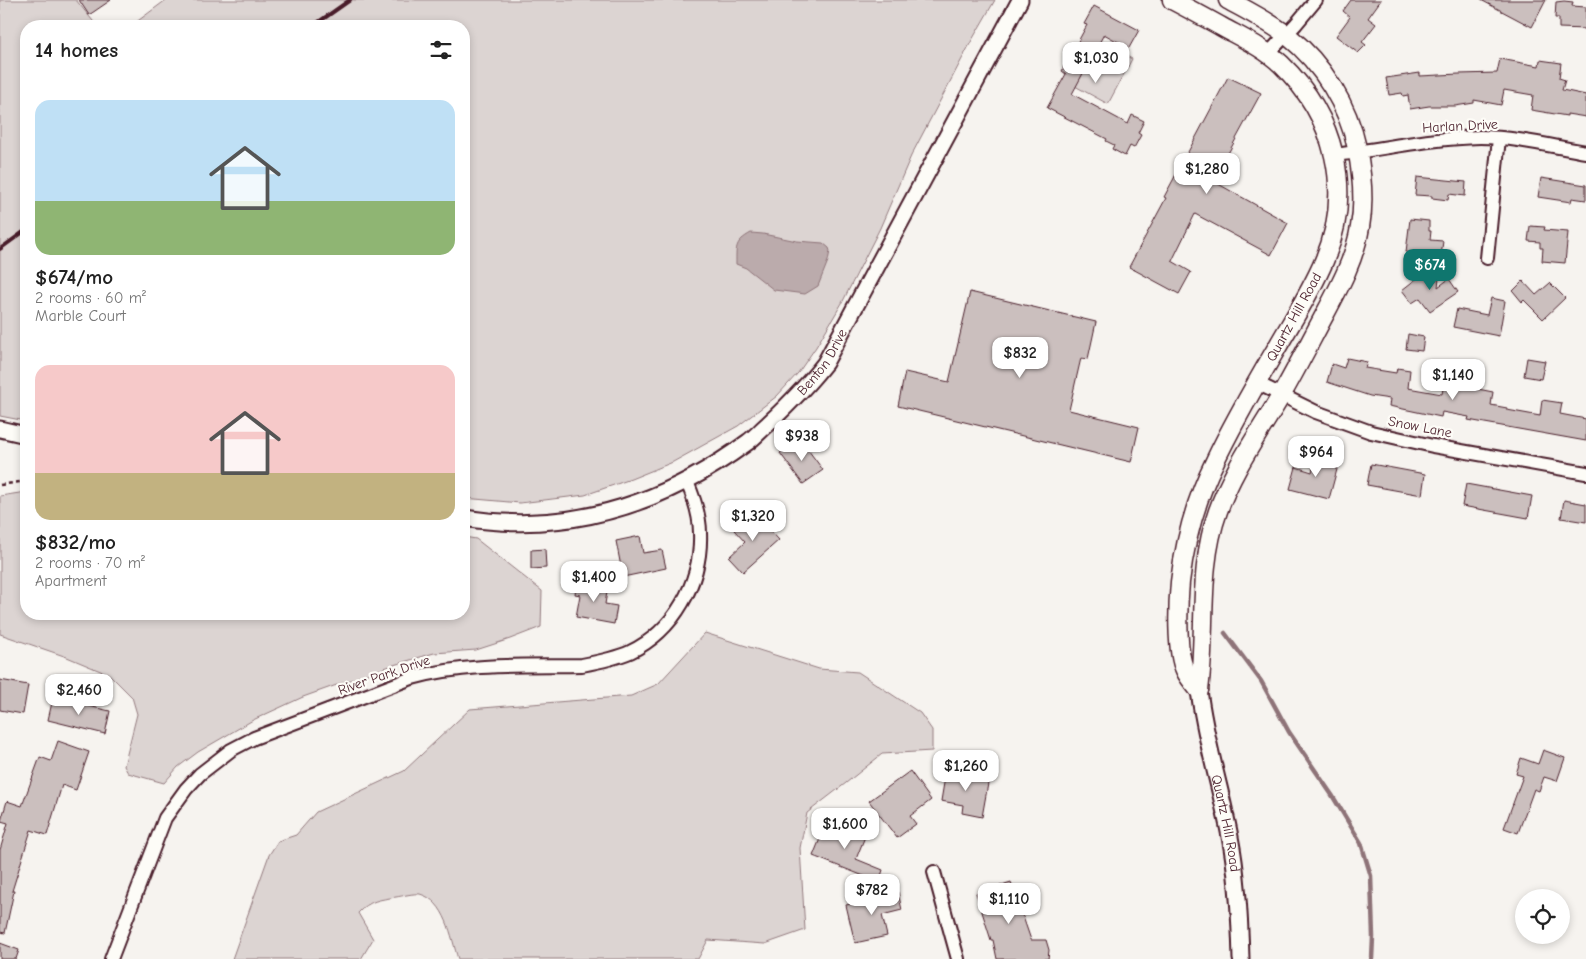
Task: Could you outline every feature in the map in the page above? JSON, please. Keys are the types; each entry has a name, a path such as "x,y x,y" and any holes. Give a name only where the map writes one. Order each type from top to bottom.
{"main road":[{"name":"Quartz Hill Road","path":"1172,0 1248,41 1268,54 1280,63 1300,85 1313,103 1325,128 1335,155 1338,186 1337,207 1328,250 1310,290 1222,446 1204,484 1186,540 1179,591 1181,654 1186,671 1199,690"},
{"name":"Quartz Hill Road","path":"1199,690 1202,669 1205,579 1210,543 1218,512 1228,488 1339,287 1355,250 1363,208 1363,187 1354,132 1336,93 1319,68 1287,35 1228,0"}],"street":[{"name":"Benton Drive","path":"470,519 513,524 534,524 617,509 687,482 750,441 806,387 825,363 1020,0"},
{"path":"1268,54 1287,35 1316,0"},
{"name":"Harlan Drive","path":"1335,155 1438,140 1481,137 1499,138 1586,152"},
{"path":"1487,258 1499,138"},
{"name":"Snow Lane","path":"1257,383 1352,426 1391,438 1586,473"},
{"path":"0,429 20,433"},
{"name":"River Park Drive","path":"111,959 165,818 186,789 200,774 231,750 254,738 425,674 460,668 582,665 599,662 630,652 656,635 684,601 698,559 700,525 687,482"},
{"name":"Quartz Hill Road","path":"1199,690 1237,874 1241,959"},
{"path":"934,872 958,959"}],"path":[{"path":"0,485 20,482"}],"shaded area":[{"path":"0,0 76,0 92,20 20,20 20,420 0,416"},
{"path":"166,0 995,0 911,156 880,228 842,303 798,373 777,396 738,426 673,462 585,495 520,503 470,499 470,20 139,20"},
{"path":"1104,44 1132,59 1108,104 1073,85 1079,80 1092,56 1097,58"},
{"path":"751,233 797,241 823,243 830,251 818,286 805,294 774,290 746,268 736,264 739,242"},
{"path":"20,493 20,620 470,620 470,538 476,539 542,591 541,627 476,650 434,653 390,666 303,697 253,720 198,752 178,767 164,783 128,773 124,766 137,714 132,697 110,675 67,657 0,634 0,496"},
{"path":"705,633 819,669 858,672 920,713 932,730 932,751 882,754 807,813 800,848 805,930 765,944 708,940 698,959 458,959 442,912 429,898 420,894 414,894 375,901 358,913 373,939 361,959 232,959 269,855 278,841 296,835 316,812 404,771 470,709 631,696 658,684"}],"building":[{"path":"79,0 111,0 89,15"},
{"path":"1351,0 1381,0 1368,18 1376,24 1362,42 1366,45 1358,53 1336,36 1350,17 1343,11"},
{"path":"1481,0 1546,0 1532,27"},
{"path":"1556,2 1573,2 1572,6 1586,7 1586,29 1559,28 1559,18 1555,18"},
{"path":"1094,6 1139,30 1129,48 1104,34 1072,94 1128,124 1132,115 1144,121 1138,133 1141,135 1134,148 1130,146 1125,156 1112,149 1114,145 1106,141 1107,139 1047,108 1066,74 1062,71 1087,25 1084,24"},
{"path":"1500,59 1539,66 1540,60 1561,63 1559,78 1565,80 1562,90 1586,95 1586,117 1531,110 1533,95 1504,90 1501,105 1474,100 1474,103 1455,106 1429,106 1410,109 1408,95 1403,96 1402,93 1389,95 1386,78 1420,73 1420,76 1497,73"},
{"path":"1228,77 1261,93 1213,181 1288,223 1271,255 1195,214 1172,261 1191,272 1179,294 1129,267"},
{"path":"1417,177 1466,182 1465,196 1449,194 1448,200 1432,198 1432,196 1415,195"},
{"path":"1541,178 1586,185 1586,200 1572,198 1571,202 1538,197"},
{"path":"1410,219 1429,221 1430,240 1443,241 1441,256 1406,252"},
{"path":"1530,226 1545,227 1544,230 1568,232 1565,263 1542,261 1543,248 1540,248 1540,242 1528,241"},
{"path":"1425,272 1432,283 1439,278 1438,287 1449,279 1458,292 1430,311 1420,298 1412,303 1402,290"},
{"path":"1523,281 1536,295 1550,283 1565,298 1543,319 1524,300 1522,302 1513,291"},
{"path":"970,292 1096,322 1088,359 1081,358 1069,410 1139,427 1131,462 898,406 905,372 949,382"},
{"path":"1491,298 1505,301 1499,336 1453,327 1457,309 1487,315"},
{"path":"1408,334 1424,337 1422,351 1406,349"},
{"path":"1347,358 1367,362 1365,368 1396,373 1397,368 1410,370 1408,388 1442,394 1445,378 1464,381 1463,386 1493,392 1491,405 1507,408 1507,410 1540,416 1542,400 1562,403 1560,414 1586,419 1586,441 1468,420 1469,417 1442,412 1441,417 1389,406 1390,399 1370,396 1327,382 1332,364 1344,368"},
{"path":"1527,358 1545,361 1541,379 1524,376"},
{"path":"800,439 823,470 803,484 780,453"},
{"path":"1316,456 1339,462 1329,499 1290,489 1296,467 1312,472"},
{"path":"1371,464 1425,474 1422,495 1367,485"},
{"path":"1466,484 1532,496 1528,518 1462,506"},
{"path":"1564,500 1586,504 1586,522 1561,518"},
{"path":"754,513 779,540 743,572 729,557 745,542 734,530"},
{"path":"640,536 643,553 662,550 666,568 623,577 616,541"},
{"path":"545,549 546,568 531,569 531,550"},
{"path":"577,580 608,586 605,604 617,606 614,624 576,617 580,595 575,594"},
{"path":"0,680 28,685 23,714 0,710"},
{"path":"53,698 110,711 105,734 48,720"},
{"path":"58,741 89,752 76,790 62,785 47,835 31,830 12,891 14,891 5,933 0,932 0,850 8,823 1,821 7,801 22,806 40,757 51,761"},
{"path":"1543,750 1565,758 1557,781 1544,777 1539,791 1534,789 1518,833 1504,828 1523,776 1516,774 1521,758 1538,764"},
{"path":"910,771 931,800 910,816 916,824 897,838 869,801"},
{"path":"946,771 989,778 982,817 962,813 963,805 941,801"},
{"path":"828,819 866,834 856,859 883,870 879,882 813,856"},
{"path":"1011,882 1031,940 1046,940 1049,950 1048,959 997,959 993,940 991,940 976,893"},
{"path":"898,892 902,910 882,915 887,936 855,943 846,905"},
{"path":"0,943 19,950 16,959 0,959"}],"waterway":[{"path":"1225,633 1261,681 1289,732 1332,795 1361,843 1371,876 1372,959"}],"railway":[{"path":"322,20 350,0"},
{"path":"0,249 20,234"}]}
